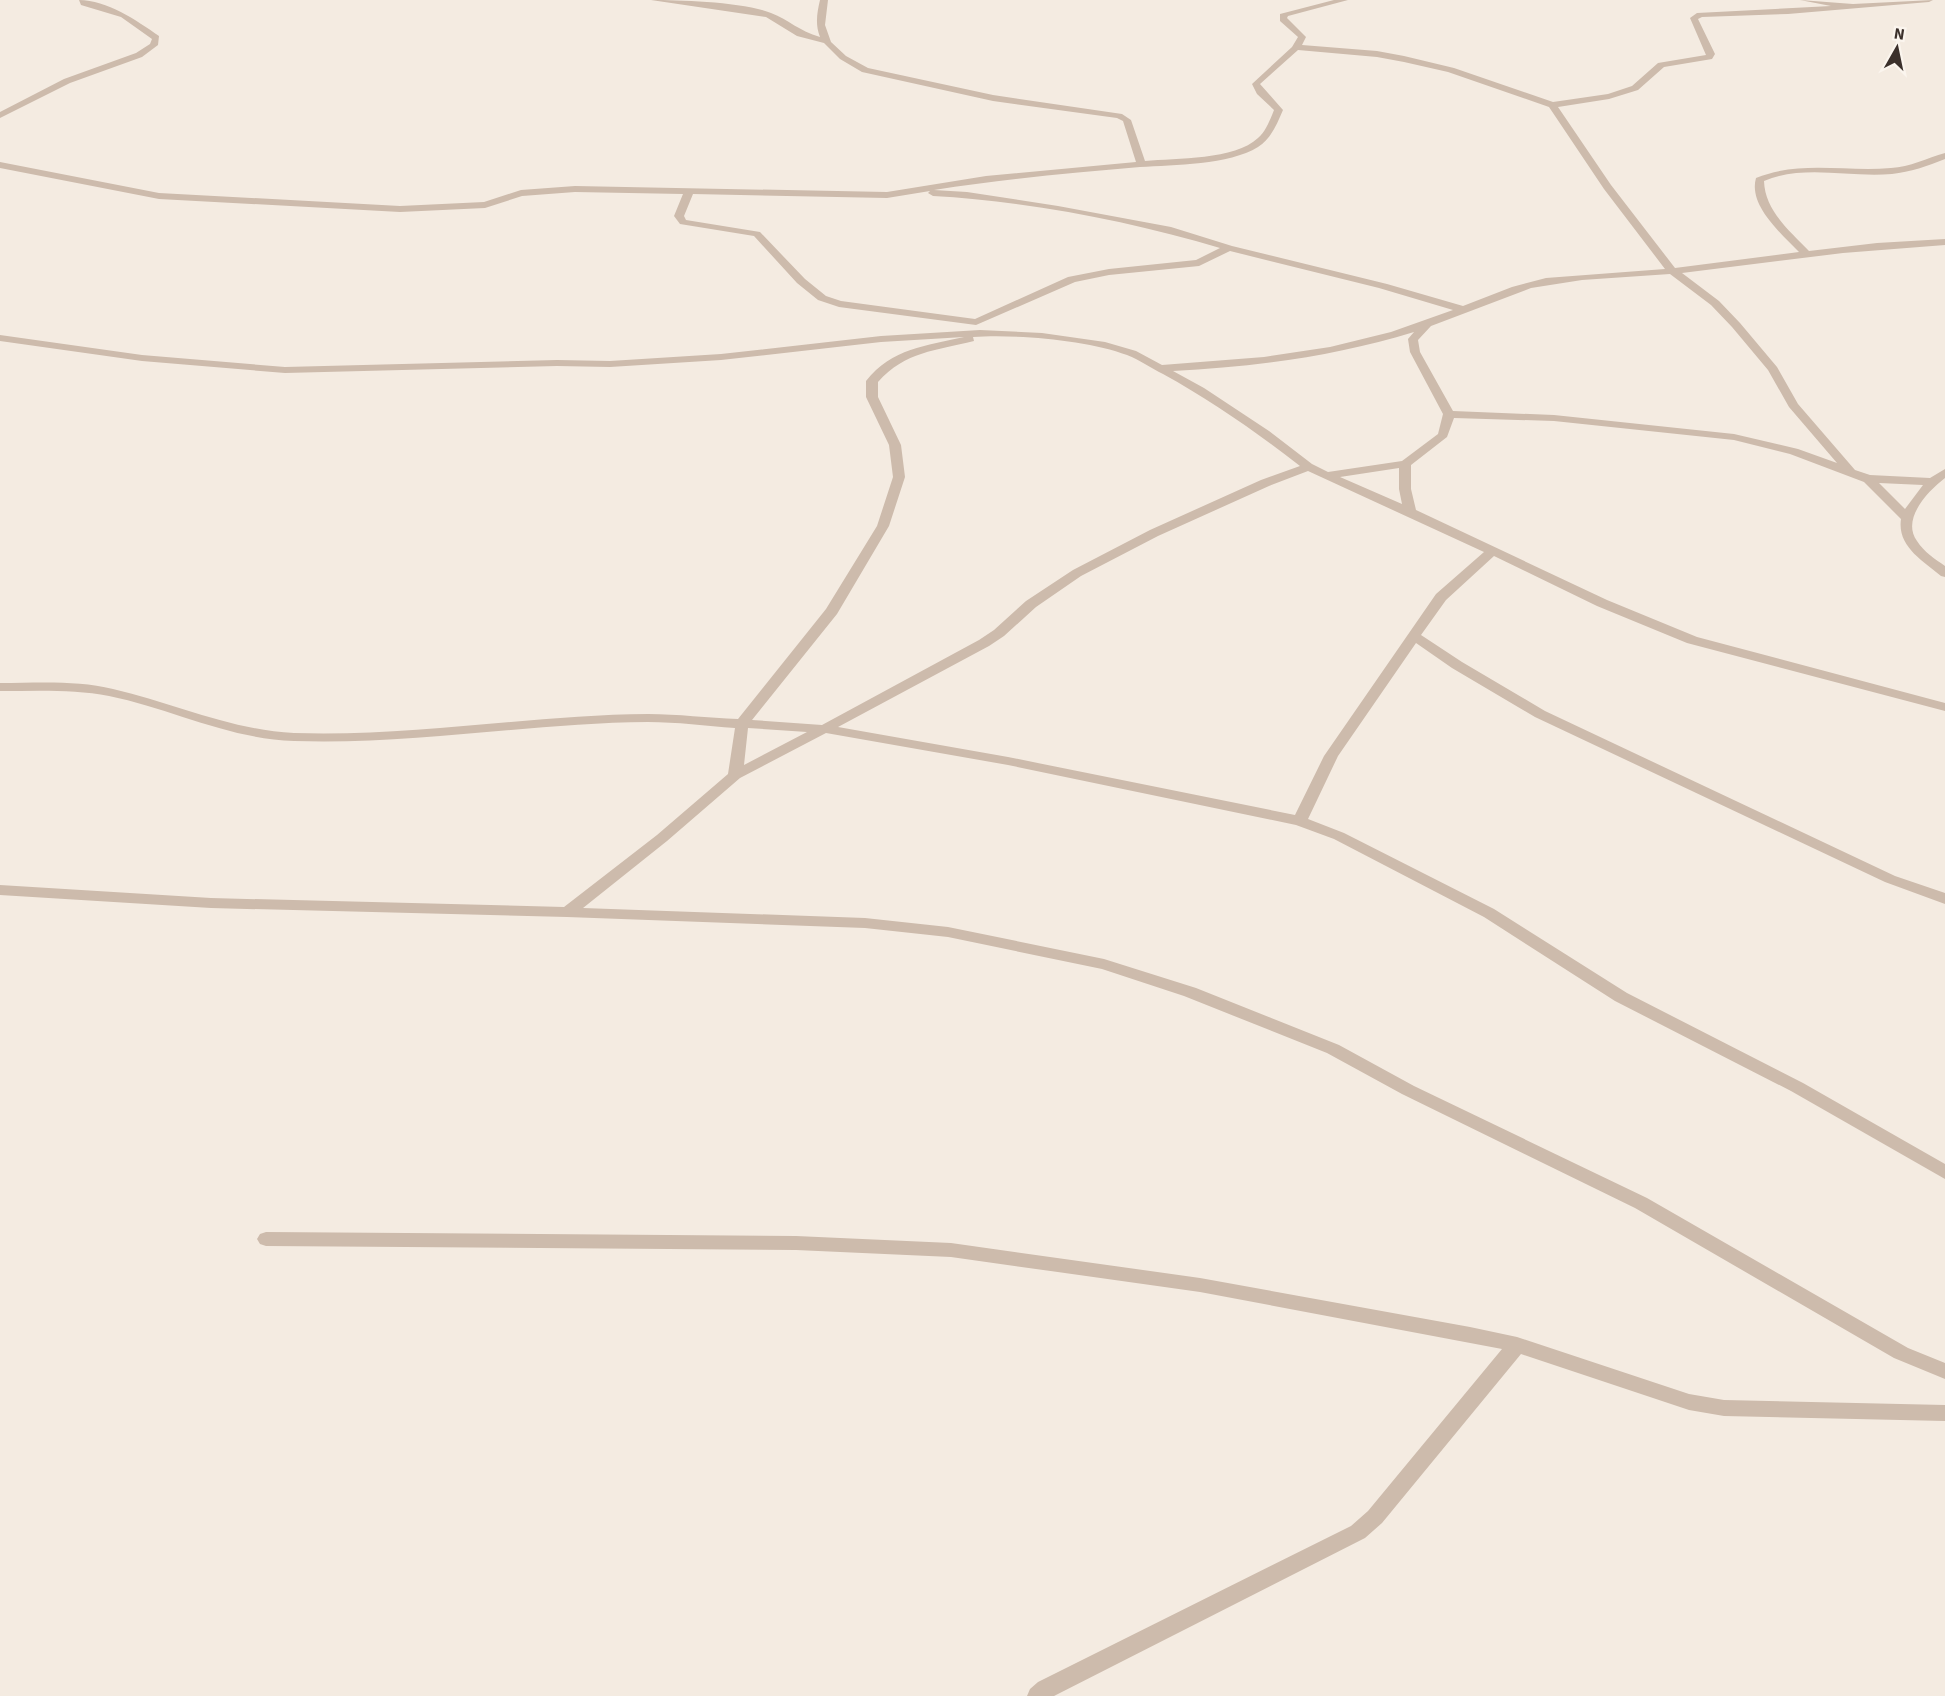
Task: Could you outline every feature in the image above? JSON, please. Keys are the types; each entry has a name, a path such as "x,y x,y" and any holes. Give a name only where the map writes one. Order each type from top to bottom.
{"street":[{"path":"0,115 67,81 139,55 154,45 156,38 124,15 84,3 83,0"},
{"path":"656,0 754,11 769,15 800,34 824,41 847,60 865,70 993,98 1119,116 1127,120 1142,165"},
{"path":"824,0 818,21 824,41"},
{"path":"0,165 159,196 400,209 485,205 521,193 542,190 887,195 986,179 1211,158 1239,152 1256,145 1270,132 1279,110 1274,102 1258,91 1256,84 1262,76 1298,47 1302,37 1283,19 1284,14 1344,0"},
{"path":"1804,0 1853,6"},
{"path":"1298,47 1404,58 1451,70 1552,105 1609,96 1635,88 1661,65 1709,57 1710,54 1694,18 1700,15 1788,12 1929,0"},
{"path":"1552,105 1607,187 1672,271 1715,303 1736,325 1773,369 1793,405 1849,471"},
{"path":"1807,255 1762,201 1758,190 1759,180 1770,174 1789,171 1890,171 1920,166 1945,156"},
{"path":"909,191 967,195 1171,230 1229,248 1383,286 1462,309"},
{"path":"689,192 679,216 683,222 758,234 801,281 822,298 839,304 1105,345 1132,352 1163,368 1265,433 1308,467 1410,512 1602,603 1692,640 1945,707"},
{"path":"1163,368 1226,366 1274,360 1350,345 1428,323 1529,285 1571,279 1672,271 1861,248 1945,242"},
{"path":"0,339 205,365 306,370 610,364 721,357 978,327 1072,279 1108,272 1166,268 1199,262 1229,248"},
{"path":"1329,476 1405,464 1443,435 1449,414 1442,396 1415,352 1413,339 1428,323"},
{"path":"735,775 742,723 832,611 883,526 899,477 895,445 872,397 872,381 888,364 907,354 966,341 978,327"},
{"path":"1449,414 1554,418 1734,437 1794,451 1868,479 1930,482"},
{"path":"1405,464 1405,489 1410,512"},
{"path":"567,912 662,838 735,775 826,729 984,643 999,633 1031,604 1077,573 1154,533 1265,483 1308,467"},
{"path":"1945,473 1930,482 1906,517 1907,536 1918,551 1945,573"},
{"path":"1868,479 1906,517"},
{"path":"1300,821 1330,756 1441,597 1491,552"},
{"path":"1414,636 1457,665 1540,714 1890,879 1945,898"},
{"path":"0,687 60,687 110,692 242,731 291,737 347,738 530,724 649,718 826,729 1008,761 1300,821 1339,836 1489,912 1621,997 1797,1086 1945,1172"},
{"path":"0,890 223,903 865,923 948,932 1104,964 1190,992 1333,1049 1408,1090 1641,1203 1901,1353 1945,1371"},
{"path":"266,1239 796,1243 951,1250 1200,1285 1517,1345 1689,1402 1724,1408 1945,1413"},
{"path":"1038,1696 1046,1689 1358,1532 1375,1517 1517,1345"}]}
